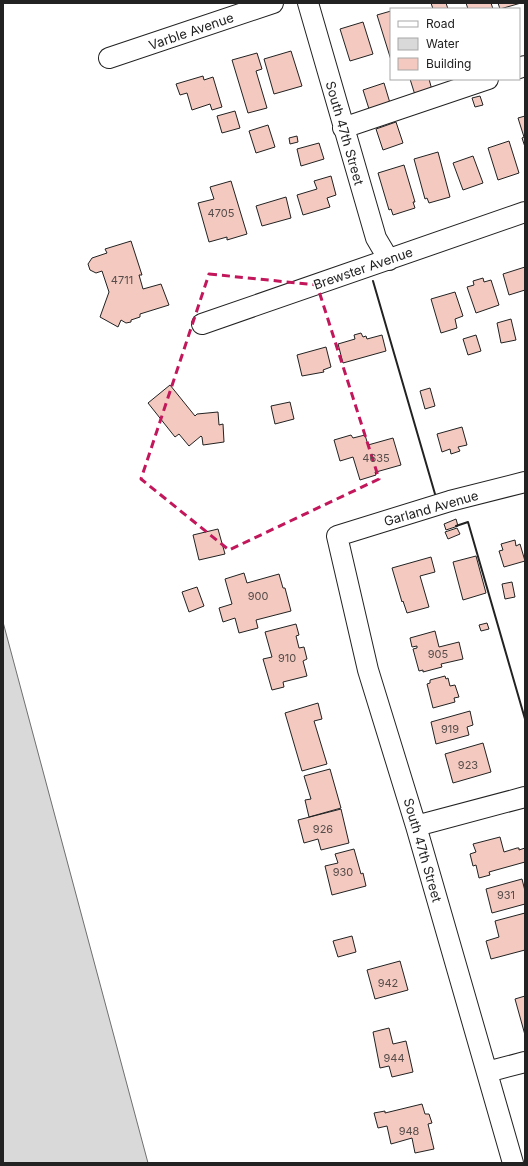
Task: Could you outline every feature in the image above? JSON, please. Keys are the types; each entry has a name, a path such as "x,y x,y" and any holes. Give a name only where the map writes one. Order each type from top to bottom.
{"street":[{"name":"Varble Avenue","path":"109,58 273,3"},
{"name":"South 47th Street","path":"308,3 376,238 389,260"},
{"path":"343,128 485,80"},
{"name":"Brewster Avenue","path":"202,324 525,212"},
{"name":"Garland Avenue","path":"337,536 450,502 525,482"},
{"name":"South 47th Street","path":"337,536 368,670 416,826 513,1163"},
{"path":"416,826 525,798"},
{"path":"487,1072 525,1062"}],"highlighted area":[{"path":"209,274 317,285 379,479 229,550 141,479"}],"water":[{"path":"3,622 148,1163 3,1163"}],"building":[{"path":"431,3 446,3 448,8 433,8"},
{"path":"466,3 491,3 493,8 468,8"},
{"path":"498,3 521,3 504,8 500,8"},
{"path":"390,11 390,57 377,15"},
{"path":"363,22 373,54 350,61 340,29"},
{"path":"291,51 302,86 274,94 264,59"},
{"path":"257,53 262,69 256,71 267,108 248,113 232,60"},
{"path":"203,76 204,80 213,77 222,107 212,110 210,104 192,110 187,93 180,95 176,84"},
{"path":"410,80 429,80 432,90 415,95"},
{"path":"384,83 390,103 369,109 363,90"},
{"path":"480,96 483,105 475,107 472,98"},
{"path":"235,111 240,128 222,133 217,116"},
{"path":"525,116 525,147 522,138 524,137 518,118"},
{"path":"396,122 403,143 383,150 376,129"},
{"path":"268,125 275,147 256,153 249,131"},
{"path":"297,136 298,142 290,144 289,138"},
{"path":"509,141 519,173 498,180 488,148"},
{"path":"319,143 324,159 301,166 297,149"},
{"path":"438,152 450,197 429,203 427,198 425,199 414,159"},
{"path":"473,156 483,183 463,190 453,163"},
{"path":"404,165 415,202 413,202 415,208 393,215 391,209 389,210 378,173"},
{"path":"331,176 336,195 327,198 330,207 303,215 297,195 317,189 314,181"},
{"path":"231,181 247,234 227,240 227,237 209,242 198,203 214,199 210,187"},
{"path":"286,197 291,218 262,226 256,206"},
{"path":"131,241 142,275 139,275 143,289 161,284 169,305 140,314 140,317 131,320 131,322 126,323 121,320 118,327 100,317 109,292 102,271 96,273 90,270 88,264 92,258 107,253 105,249"},
{"path":"525,267 525,290 509,295 503,274"},
{"path":"483,278 484,282 491,280 499,305 476,313 467,287 474,285 473,281"},
{"path":"455,292 463,316 455,319 457,328 441,333 431,299"},
{"path":"511,319 516,340 501,343 497,323"},
{"path":"361,333 363,337 366,336 367,339 382,335 386,351 343,363 338,344 355,339 354,335"},
{"path":"476,335 481,351 468,355 463,339"},
{"path":"326,347 331,367 323,370 324,372 302,376 297,355"},
{"path":"170,385 195,416 197,414 218,412 219,425 223,424 224,442 203,445 201,436 189,446 179,434 175,437 148,403"},
{"path":"430,388 435,406 425,409 420,391"},
{"path":"290,402 294,419 275,424 271,406"},
{"path":"462,427 467,445 458,447 460,451 451,454 450,449 442,452 437,434"},
{"path":"351,435 353,438 365,435 368,445 393,438 401,465 375,472 376,475 360,480 353,457 340,461 334,440"},
{"path":"456,519 458,526 446,530 444,524"},
{"path":"457,528 460,534 448,539 445,532"},
{"path":"218,529 225,554 199,560 193,535"},
{"path":"515,540 516,546 520,544 525,561 504,567 499,551 503,550 501,544"},
{"path":"476,556 486,593 463,600 453,562"},
{"path":"431,557 435,572 420,576 429,607 407,613 403,601 402,602 392,568"},
{"path":"244,573 247,583 279,574 283,588 285,588 291,611 256,620 258,628 239,633 235,618 223,622 219,608 232,604 225,579"},
{"path":"512,582 515,597 505,599 502,584"},
{"path":"197,587 204,606 189,612 182,592"},
{"path":"487,623 489,629 481,631 479,625"},
{"path":"296,624 299,635 296,636 299,648 304,647 307,659 303,661 307,676 283,682 284,687 272,690 263,659 272,657 265,632"},
{"path":"435,631 439,647 459,642 463,659 441,664 442,667 423,672 423,670 419,671 413,649 417,648 417,646 412,647 410,638"},
{"path":"445,676 446,679 448,678 450,686 455,685 459,697 454,698 455,702 433,708 427,684 430,683 430,680"},
{"path":"318,703 322,719 314,721 327,764 302,771 285,713"},
{"path":"470,711 473,725 467,727 469,735 436,744 431,722"},
{"path":"483,743 491,772 453,783 445,754"},
{"path":"330,769 341,808 309,817 305,800 311,799 304,776"},
{"path":"341,809 349,843 321,850 318,839 304,843 298,820"},
{"path":"500,837 504,852 517,848 519,848 519,850 525,848 525,862 489,872 490,875 479,878 476,865 473,866 470,854 476,852 473,844"},
{"path":"354,849 366,886 332,895 325,866 338,863 335,854"},
{"path":"522,879 525,891 525,904 492,913 486,889"},
{"path":"525,913 525,950 491,959 486,941 499,937 495,921"},
{"path":"352,936 356,952 338,957 333,941"},
{"path":"400,961 408,990 375,999 367,970"},
{"path":"525,996 525,1035 515,999"},
{"path":"389,1028 393,1044 406,1041 413,1072 392,1077 389,1066 380,1068 373,1032"},
{"path":"422,1104 425,1114 429,1114 432,1123 428,1124 434,1149 415,1153 412,1138 391,1144 387,1126 378,1128 374,1113 385,1111 385,1113"}],"wall":[{"path":"373,281 435,494"},
{"path":"456,526 468,522 525,719"}]}
